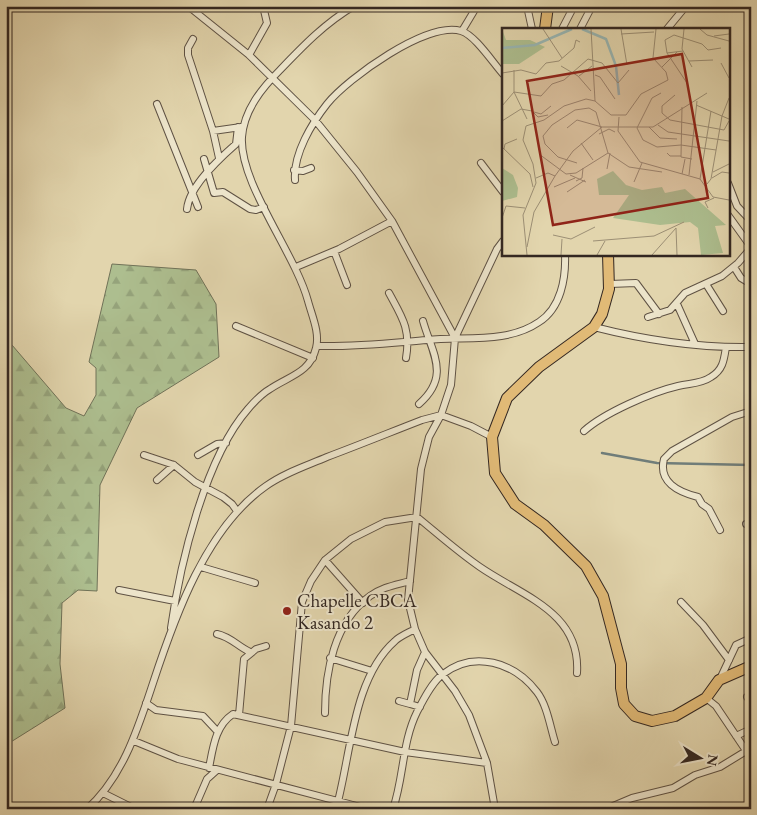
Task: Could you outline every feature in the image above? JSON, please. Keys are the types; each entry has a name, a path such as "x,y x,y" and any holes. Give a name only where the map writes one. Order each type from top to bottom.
{"highway":[{"path":"545,28 548,6"},
{"path":"608,255 610,284 602,314 594,327 539,368 506,398 492,437 495,473 515,504 544,525 586,566 603,596 621,664 621,688 624,704 635,716 652,721 675,716 706,698 719,680 751,666"}],"street":[{"path":"188,6 274,77 315,120 357,172 392,221 455,338"},
{"path":"249,55 267,23 263,6"},
{"path":"187,209 188,199 192,193 219,158 236,144 241,127 255,98 311,38 336,17 354,6"},
{"path":"462,31 476,6"},
{"path":"527,6 532,28"},
{"path":"563,28 574,6"},
{"path":"668,28 686,6"},
{"path":"580,28 590,7"},
{"path":"295,180 294,170 315,120 342,89 389,54 420,36 436,31 462,31 471,36 502,73"},
{"path":"193,40 188,48 188,55 213,131 219,158"},
{"path":"157,104 198,207"},
{"path":"213,131 241,127"},
{"path":"171,628 175,601 188,547 206,486 226,443 248,408 270,389 307,367 313,358 317,346 316,327 296,266 264,207 246,164 241,127"},
{"path":"204,159 214,192 223,192 250,209 256,210 264,207"},
{"path":"481,163 502,191"},
{"path":"294,170 303,171 312,168"},
{"path":"732,201 751,221"},
{"path":"648,317 659,314 677,304 685,292 706,284 734,267 751,247 730,217"},
{"path":"296,266 334,251 392,221"},
{"path":"495,809 487,763 469,715 455,691 425,652 415,629 408,600 420,469 428,438 441,415 451,385 455,338 497,249 502,242"},
{"path":"334,251 347,285"},
{"path":"317,346 359,347 455,338 491,338 514,333 539,322 555,306 562,288 565,255"},
{"path":"734,267 741,278 751,284"},
{"path":"610,284 636,283 659,314"},
{"path":"706,284 723,311"},
{"path":"389,293 404,322 409,342 406,358"},
{"path":"677,304 695,344"},
{"path":"419,404 427,397 436,373 436,355 428,340 423,321"},
{"path":"236,326 313,358"},
{"path":"594,327 648,339 726,348 751,347"},
{"path":"584,432 596,421 614,410 676,386 702,383 723,366 726,348"},
{"path":"720,530 709,509 702,504 698,497 674,487 662,473 662,466 664,459 672,451 732,417 751,411"},
{"path":"87,809 102,794 134,741 171,628 201,567 237,511 266,485 291,472 422,420 441,415 471,426 492,437"},
{"path":"198,455 217,444 226,443"},
{"path":"144,455 174,465 195,482 206,486 232,504 237,511"},
{"path":"157,480 174,465"},
{"path":"266,809 276,784 291,726 302,602 310,581 325,560 351,539 385,522 417,517 480,568 530,597 559,620 574,641 578,655 577,673"},
{"path":"325,560 363,603"},
{"path":"201,567 255,583"},
{"path":"325,713 325,689 330,658 346,624 363,603 385,588 410,581"},
{"path":"119,590 175,601"},
{"path":"681,602 703,625 729,660"},
{"path":"336,809 350,739 372,671 395,641 415,629"},
{"path":"217,634 230,638 238,646 250,652"},
{"path":"719,680 736,646 749,639"},
{"path":"239,715 244,659 250,652 266,646"},
{"path":"410,704 417,670 425,652"},
{"path":"330,658 372,671"},
{"path":"394,809 403,773 410,730 420,707 442,674 472,660 483,660 507,666 537,692 547,714 555,742"},
{"path":"706,698 716,706 748,750 751,758"},
{"path":"399,702 420,707"},
{"path":"146,704 156,710 204,716 218,732"},
{"path":"194,809 213,769 218,732 233,714 405,752 487,763"},
{"path":"736,736 751,729"},
{"path":"134,741 178,759 368,809"},
{"path":"606,809 632,798 673,788 695,775 720,767 748,750"},
{"path":"102,794 135,809"}],"green space":[{"path":"112,264 196,270 216,304 219,357 137,408 100,485 97,591 78,590 62,603 60,664 65,708 6,745 6,338 66,408 84,416 96,395 96,368 89,362"}],"waterway":[{"path":"602,453 657,463 751,465"}],"place":[{"name":"Chapelle CBCA Kasando 2","path":"287,611"}]}
